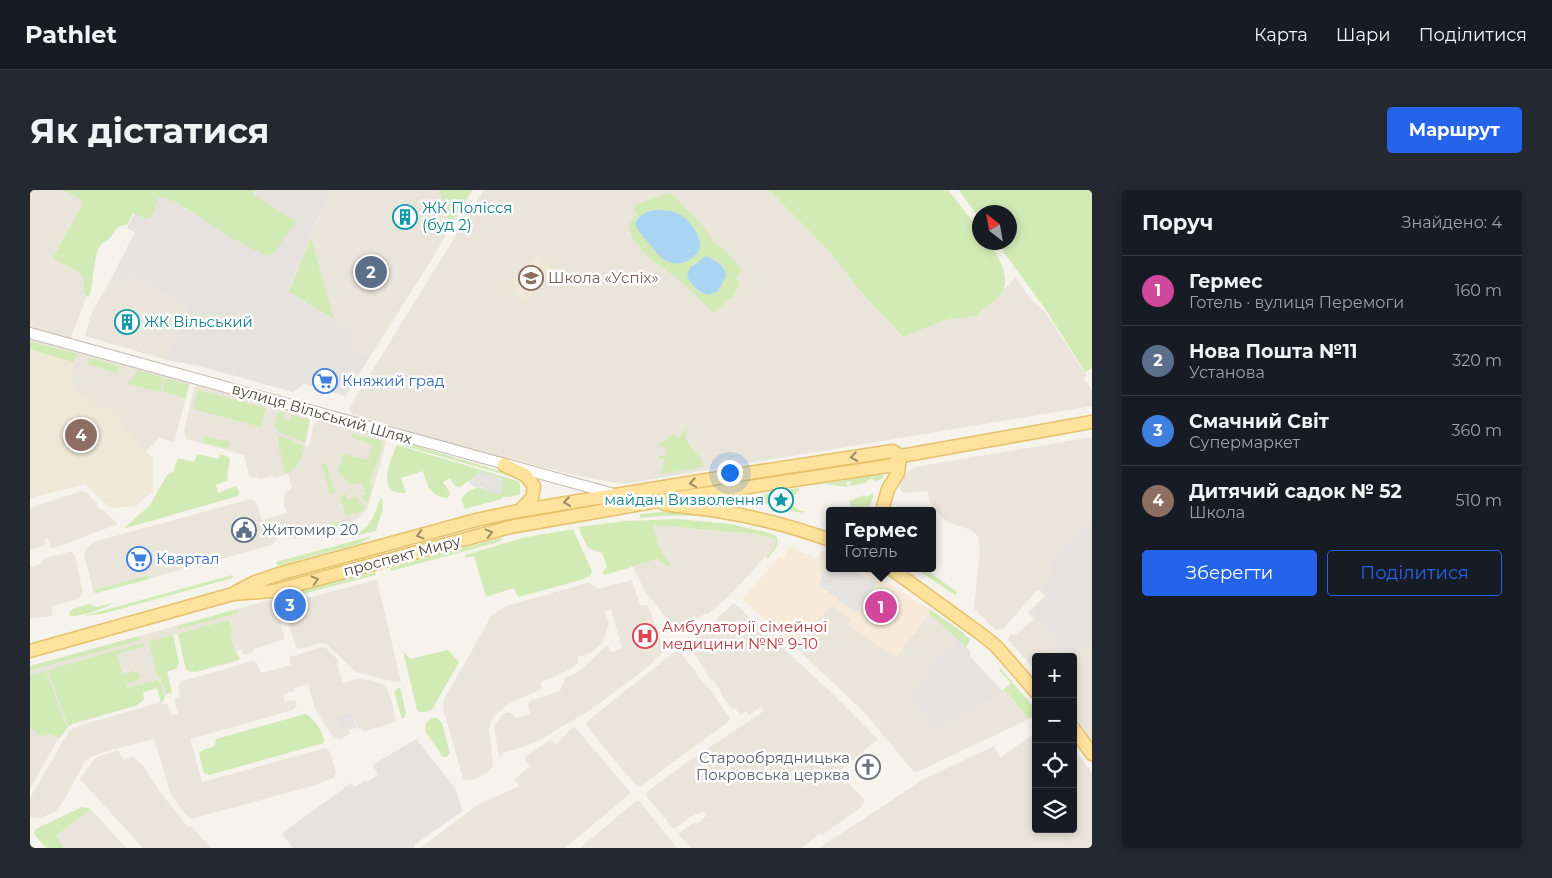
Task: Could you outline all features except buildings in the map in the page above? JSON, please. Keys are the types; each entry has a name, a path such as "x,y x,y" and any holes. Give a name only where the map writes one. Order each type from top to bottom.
{"main road":[{"path":"518,511 892,451 901,456 1092,422"},
{"path":"651,502 894,465 901,456"},
{"path":"883,507 888,489 898,473 901,456"},
{"path":"504,465 525,475 534,486 532,498 518,511"},
{"path":"631,492 744,509 795,522 826,533"},
{"path":"615,494 651,502 726,512 826,539"},
{"name":"проспект Миру","path":"30,651 233,594 274,591 510,527 651,502"},
{"name":"проспект Миру","path":"233,594 255,582 282,573 476,520 518,511"},
{"path":"895,572 988,640 1004,655 1032,687"},
{"path":"907,572 984,627 1032,678"},
{"path":"1077,733 1092,754"},
{"path":"1077,743 1092,763"}],"street":[{"name":"вулиця Вільський Шлях","path":"30,333 615,494"}],"shaded area":[{"path":"30,190 68,190 86,199 52,257 80,273 83,277 85,296 87,297 70,339 30,328"},
{"path":"147,190 152,190 258,250 254,196 257,190 330,190 287,293 356,334 349,345 369,358 346,396 304,384 293,392 203,367 167,360 188,307 133,274 123,287 111,279 135,232 127,228"},
{"path":"330,190 473,190 369,358 349,345 355,334 287,293"},
{"path":"484,190 769,190 831,253 860,291 902,337 945,320 977,316 1016,277 1030,299 1045,312 1086,375 1084,379 1092,390 1092,406 623,484 573,475 451,443 352,414 349,408"},
{"name":"Школа «Успіх»","path":"537,255 554,269 525,302 508,288"},
{"name":"ЖК Вільський","path":"133,274 188,307 167,360 85,336 91,314 111,279 123,287"},
{"path":"30,338 190,382 174,443 160,437 146,451 153,459 153,492 134,506 111,508 85,484 30,498"},
{"path":"30,349 74,362 71,373 77,393 92,400 98,408 109,408 153,459 153,492 134,506 111,508 85,484 30,498"},
{"path":"198,385 306,414 310,420 305,446 309,446 314,423 317,419 321,418 387,437 367,509 351,523 295,539 287,535 282,526 275,528 277,539 272,545 94,593 84,555 87,547 97,541 251,499 256,502 262,520 287,513 284,505 284,496 292,488 288,474 273,478 273,476 259,479 258,477 252,478 249,474 244,455 186,439 184,431 194,388"},
{"path":"1092,437 1092,743 1077,723 1077,653 1032,653 1032,667 1008,640 1011,633 1014,636 1034,619 1029,614 1029,611 1045,596 1038,589 1003,629 995,629 974,609 980,547 978,536 971,530 947,522 942,518 936,507 930,502 927,491 903,493 899,486 905,475 915,467"},
{"path":"481,472 503,478 501,495 481,487 475,487 468,482"},
{"path":"81,491 87,493 97,503 97,507 118,524 51,549 48,539 44,540 46,545 30,550 30,508"},
{"path":"1092,520 1092,647 1085,646 1076,653 1067,653 1031,612 1049,595 1043,589 1057,571 1049,563"},
{"path":"652,525 756,534 776,540 775,546 731,594 708,614 704,614 683,630 677,632 645,591 633,567 658,559 667,567 670,565 659,547"},
{"path":"789,546 814,558 818,558 821,551 826,553 826,572 870,572 931,610 897,656 890,651 888,653 848,625 851,620 833,606 792,644 742,599 779,557 784,558"},
{"path":"69,552 75,555 83,594 77,599 51,606 53,614 51,616 30,618 30,567 41,564 45,558"},
{"path":"826,568 826,572 856,572 877,582 856,613 819,585"},
{"path":"377,580 401,682 356,672 326,644 320,643 300,649 296,648 283,604"},
{"path":"632,580 640,605 648,605 664,651 643,671 590,710 538,741 502,753 502,756 499,757 494,726 501,716 511,713 515,718 530,714 528,704 530,701 560,691 565,678 579,671 608,645 611,652 622,648 611,609 605,611 609,624 602,643 591,653 578,657 578,663 569,670 541,682 542,688 538,691 510,703 496,714 489,729 493,765 491,769 472,780 463,778 444,712 443,701 492,615 506,606 588,583 598,589"},
{"path":"273,599 285,639 254,649 252,653 246,655 243,654 241,649 236,652 240,659 234,662 196,672 188,671 178,634 173,635 178,666 167,672 172,693 165,695 161,704 167,704 172,715 178,714 174,699 180,697 178,686 182,681 253,661 257,663 261,673 291,665 289,657 322,647 326,648 339,661 337,665 343,683 360,678 386,686 396,722 365,731 357,727 351,712 340,732 348,730 351,734 339,739 334,737 315,709 308,684 283,694 285,701 295,700 297,706 293,710 190,739 202,782 326,748 330,752 336,772 334,778 316,785 191,819 184,813 171,794 154,739 103,752 89,758 85,761 63,802 55,812 40,818 30,817 30,798 69,731 78,726 161,702 157,688 143,692 144,699 138,705 70,725 57,741 30,789 30,666"},
{"path":"734,603 833,694 878,739 838,772 865,800 860,808 822,835 820,833 802,848 691,848 678,834 693,823 698,823 707,815 705,811 692,816 674,829 646,796 647,792 686,763 764,711 761,707 749,715 746,711 740,715 735,708 733,710 690,647 703,631"},
{"path":"832,605 852,620 848,625 888,653 890,651 897,656 929,613 959,639 922,671 928,677 935,730 957,719 956,717 963,713 965,716 1002,691 1006,691 1029,719 917,772 913,771 864,712 792,644"},
{"path":"959,639 970,651 970,656 1002,691 965,716 963,713 957,719 935,730 908,695 928,677 922,671"},
{"path":"676,651 680,652 696,671 695,673 715,695 730,718 727,723 639,787 607,751 586,725 586,722"},
{"path":"352,712 356,728 340,732 336,717"},
{"path":"574,726 631,793 565,848 420,848 479,804 519,786 514,780 530,766 524,758 551,739 556,745"},
{"path":"1032,735 1032,833 1077,833 1077,752 1092,773 1092,848 819,848 924,779 994,746 1000,758"},
{"path":"416,739 455,788 463,811 414,845 415,848 293,848 283,835 284,832 351,783 355,787 365,780 367,782 378,774 373,766 376,763"},
{"path":"118,750 124,760 133,756 142,764 161,793 186,825 192,827 211,848 143,848 80,779 95,758"},
{"path":"636,801 639,801 677,848 580,848"},
{"path":"91,809 126,848 65,848 56,836"}],"green space":[{"path":"63,190 256,190 253,195 296,221 274,253 267,256 236,240 175,202 158,197 155,210 149,218 133,213 127,225 118,227 109,239 100,246 96,257 89,297 85,295 83,277 80,273 52,258 83,204 80,199"},
{"path":"439,190 471,190 450,225"},
{"path":"769,190 948,190 972,220 972,250 994,250 1003,270 1005,284 1003,291 998,297 977,316 945,320 903,337 860,291 831,253"},
{"path":"959,190 1092,190 1092,368 1085,372 1046,310 1002,250 1017,250 1017,205 972,205 972,208"},
{"path":"667,193 674,196 704,227 714,243 724,249 741,269 736,280 740,283 734,295 714,313 676,277 655,263 645,254 632,237 628,225 637,215 633,206","holes":["648,211 675,212 679,264 661,258 637,229","706,256 717,261 724,269 725,274 721,287 713,294 707,294 698,290 691,274 690,268"]},
{"path":"311,238 334,319 289,292"},
{"path":"30,341 77,354 74,362 30,349"},
{"path":"90,358 119,366 118,374 88,364"},
{"path":"138,370 164,378 160,392 128,384"},
{"path":"166,378 189,385 186,398 162,391"},
{"path":"198,390 266,408 261,427 193,409"},
{"path":"281,412 285,413 284,420 290,421 292,415 310,420 305,442 279,432 274,427 278,414"},
{"path":"688,426 687,440 702,461 703,467 660,474 665,459 659,458 659,456 666,456 666,447 659,447 659,444 673,435 679,438"},
{"path":"352,434 382,441 379,457 370,482 372,486 367,503 360,496 366,494 362,483 351,485 337,470 342,462 343,454 368,460 372,444 352,437"},
{"path":"279,435 304,446 301,458 296,466 286,474 278,445"},
{"path":"205,436 230,442 228,449 203,442"},
{"path":"400,441 517,476 523,480 398,444"},
{"path":"397,445 518,481 520,484 520,494 502,497 502,499 465,509 461,499 467,492 478,487 490,492 481,472 460,487 455,486 450,478 443,482 450,493 447,498 436,495 430,489 423,471 401,478 406,493 396,492 391,489 387,476"},
{"path":"197,454 219,459 220,454 229,457 228,480 216,485 218,493 236,486 239,492 238,496 123,529 150,505 167,475 173,472 178,458 194,462"},
{"path":"321,462 327,466 335,493 330,494"},
{"path":"881,474 884,476 876,481 870,478 866,483 850,486 851,482 846,482 848,487 824,484"},
{"path":"799,488 799,491 790,500 790,505 801,511 806,511 801,513 766,504 755,497 755,495"},
{"path":"873,493 870,507 852,507 850,505 850,501 864,495 866,497"},
{"path":"346,494 347,499 356,497 365,507 362,511 346,516 340,496"},
{"path":"382,498 383,509 376,531 353,536 368,525"},
{"path":"682,510 782,529 778,532 710,517 659,516 640,518 640,514"},
{"path":"678,519 730,524 766,532 776,536 778,542 768,558 766,557 775,546 776,540 756,534 653,525 659,547 670,565 667,567 658,559 605,575 602,573 607,567 602,553 588,548 578,527 626,521"},
{"path":"344,520 345,524 316,534 299,537 288,536"},
{"path":"573,529 592,571 590,576 518,597 514,588 486,597 474,556 466,558 465,555 522,538"},
{"path":"372,536 361,543 277,566 276,562"},
{"path":"503,537 499,542 391,571 390,568"},
{"path":"375,572 376,575 302,594 301,591"},
{"path":"921,572 930,572 957,592 955,595"},
{"path":"148,575 149,579 96,593 93,591"},
{"path":"232,575 233,578 102,614 83,616"},
{"path":"117,602 99,610 69,616 73,609 89,604 96,607"},
{"path":"237,609 238,613 179,629 178,626"},
{"path":"931,610 961,631 970,640 966,647 929,613"},
{"path":"229,620 233,633 230,634 235,651 240,659 196,672 188,671 178,634"},
{"path":"173,635 179,663 177,668 167,672 172,693 167,693 156,671 149,643 150,641"},
{"path":"140,636 140,640 125,645 30,670 30,666"},
{"path":"143,643 145,646 117,654 123,674 134,671 139,673 140,679 126,684 128,688 158,680 165,695 164,700 161,703 157,688 143,692 144,699 138,705 68,726 48,670"},
{"path":"448,650 459,662 433,708 429,711 421,712 417,710 403,651 410,659"},
{"path":"1000,668 1032,705 1032,718 1029,719 1006,691 1002,691 1011,683 999,670"},
{"path":"46,671 67,728 59,738 50,734 41,736 30,728 30,675"},
{"path":"400,687 406,713 402,719 394,692"},
{"path":"305,714 318,726 323,735 324,743 209,775 204,773 199,753 215,746 216,739"},
{"path":"432,718 437,718 442,723 450,753 447,757 443,757 425,731 426,723"},
{"path":"82,807 91,809 56,836 63,848 46,848 34,834 36,829"}],"water":[{"path":"657,210 677,213 690,223 696,232 699,237 700,248 688,261 672,263 661,258 637,229 635,224 641,215"},
{"path":"706,256 722,266 726,276 718,291 709,295 696,288 687,275 690,268"}],"place":[{"name":"ЖК Полісся (буд 2)","path":"405,217"},
{"name":"Нова Пошта №11","path":"371,272"},
{"name":"Школа «Успіх»","path":"531,278"},
{"name":"ЖК Вільський","path":"127,322"},
{"name":"Княжий град","path":"325,381"},
{"name":"Дитячий садок № 52","path":"81,435"},
{"name":"майдан Визволення","path":"781,500"},
{"name":"Житомир 20","path":"244,530"},
{"name":"Квартал","path":"139,559"},
{"name":"Смачний Світ","path":"290,605"},
{"name":"Гермес","path":"881,607"},
{"name":"Амбулаторії сімейної медицини №№ 9-10","path":"645,636"},
{"name":"Старообрядницька Покровська церква","path":"868,767"}]}
